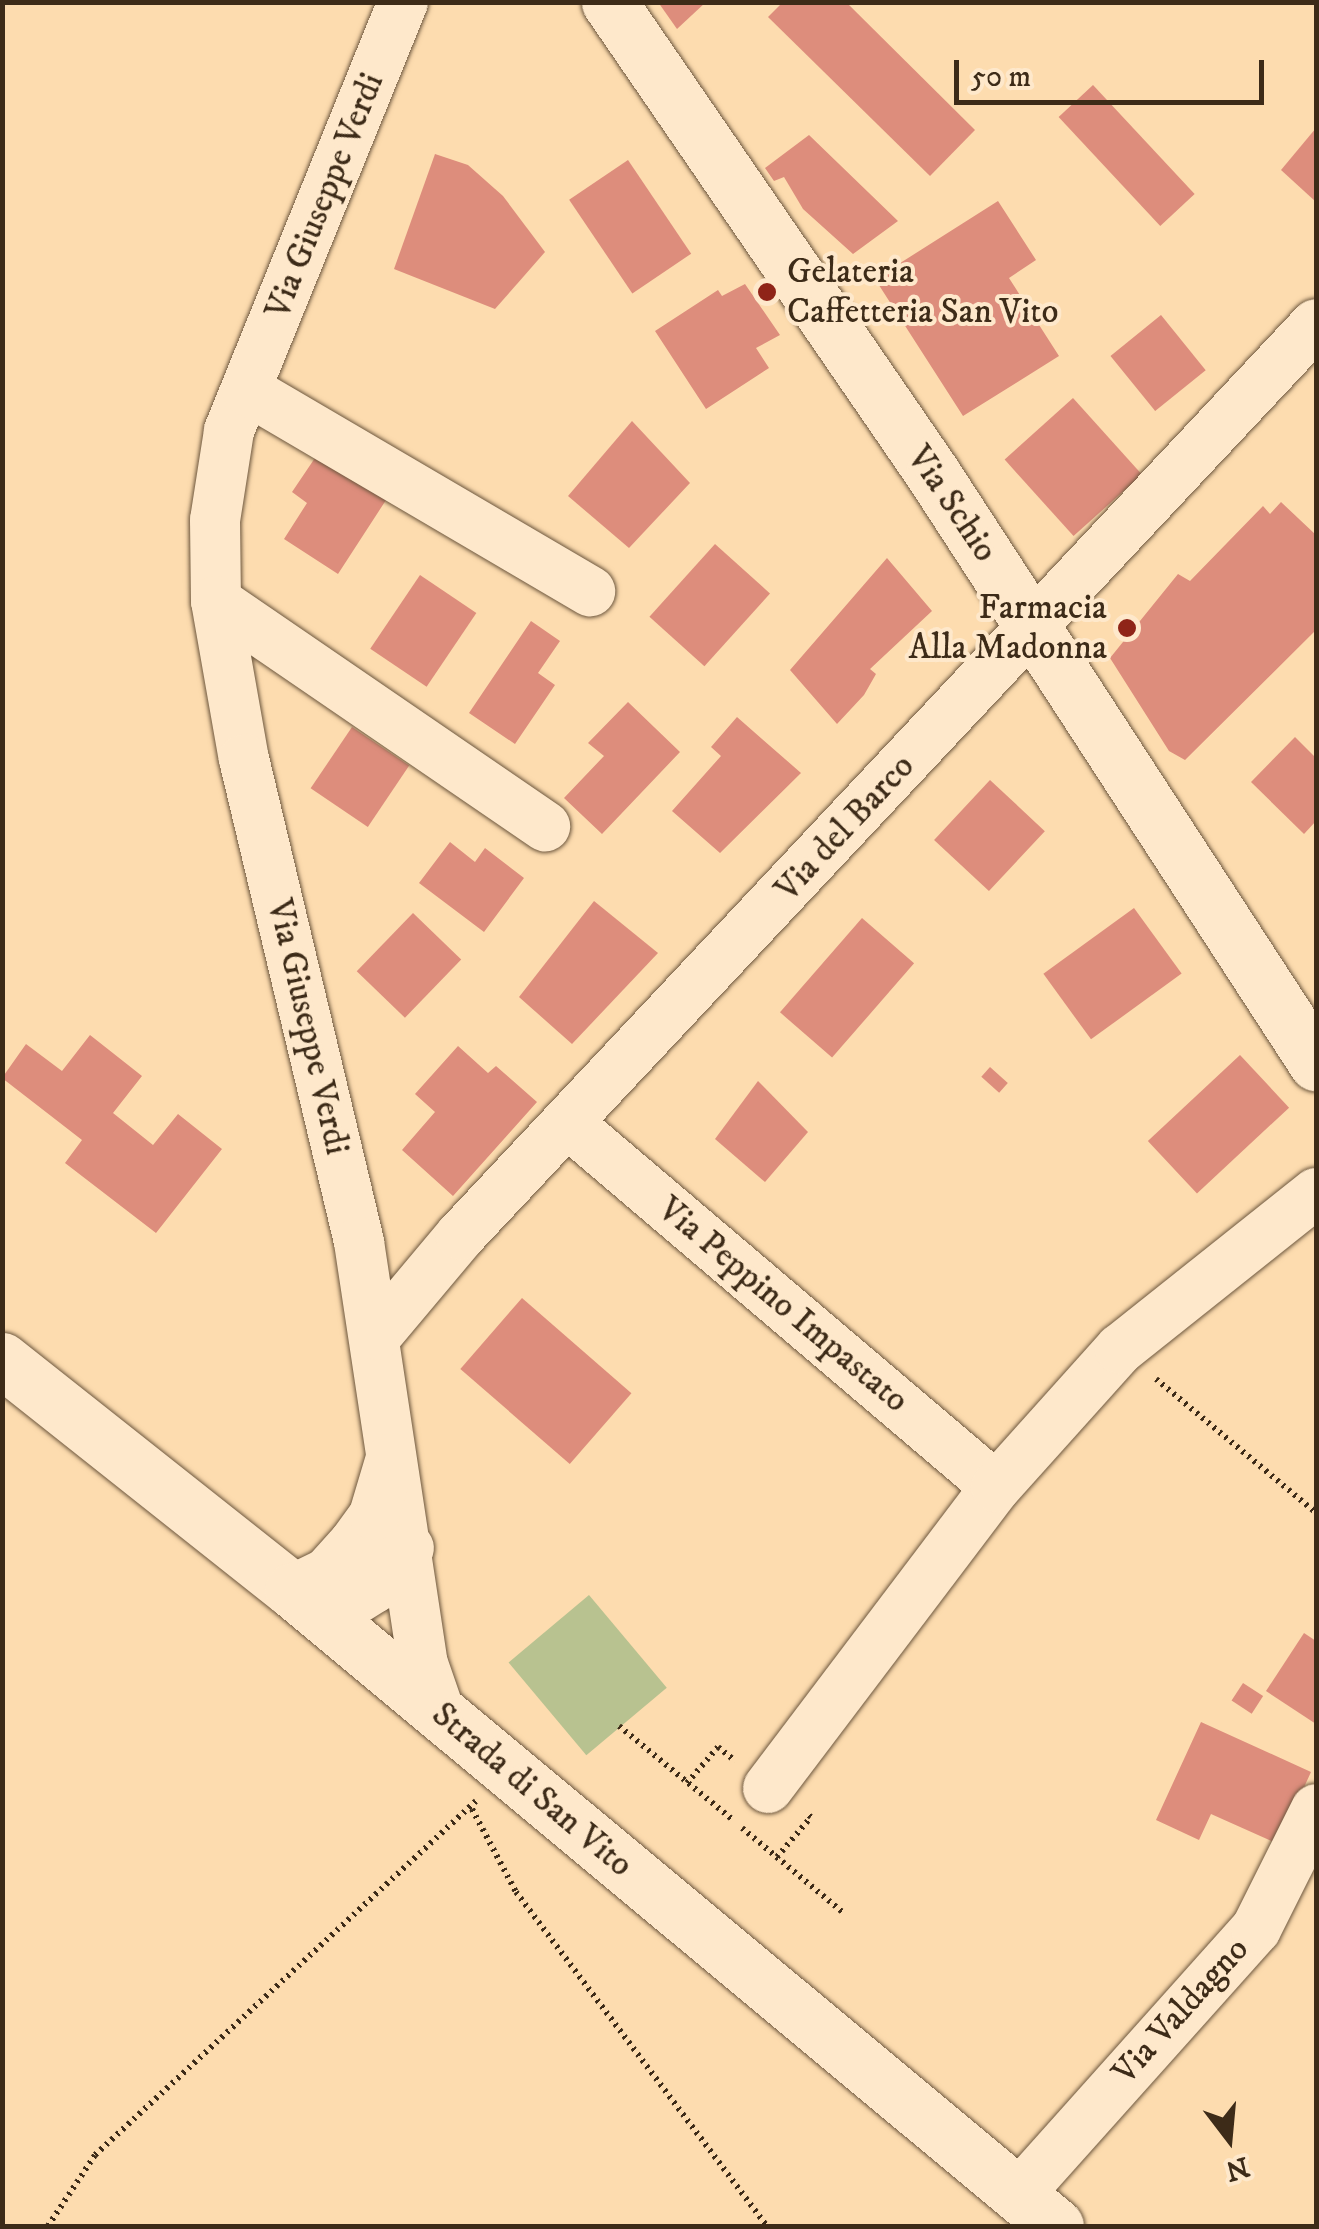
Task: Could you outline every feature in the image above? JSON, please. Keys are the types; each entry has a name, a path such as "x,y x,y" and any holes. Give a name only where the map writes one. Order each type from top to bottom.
{"main road":[{"name":"Via Schio","path":"609,2 1032,626 1316,1064"},
{"name":"Strada di San Vito","path":"2,1360 309,1604 1037,2211"}],"street":[{"name":"Via Giuseppe Verdi","path":"403,2 229,431 218,502 216,601 244,759 377,1335 410,1548 422,1664 440,1713"},
{"name":"Via del Barco","path":"377,1335 568,1124 1316,324"},
{"path":"247,390 590,591"},
{"path":"216,601 545,826"},
{"name":"Via Peppino Impastato","path":"568,1124 996,1487"},
{"path":"768,1788 996,1487 1120,1350 1316,1193"},
{"name":"Via Giuseppe Verdi","path":"309,1604 327,1573 374,1515 393,1454"},
{"path":"309,1604 374,1588 410,1548"},
{"name":"Via Valdagno","path":"1037,2211 1256,1928 1316,1809"}],"path":[{"path":"1120,1350 1316,1513"},
{"path":"687,1782 718,1747"},
{"path":"48,2226 94,2155 472,1809 516,1892 767,2226"},
{"path":"777,1857 811,1816"}],"green space":[{"path":"589,1595 667,1688 586,1755 509,1662"}],"building":[{"path":"658,2 706,2 677,29"},
{"path":"783,2 846,2 975,130 930,176 768,17"},
{"path":"1093,85 1195,194 1160,226 1059,117"},
{"path":"1316,128 1316,202 1281,170"},
{"path":"809,135 898,221 853,254 803,209 784,177 774,181 765,168"},
{"path":"435,154 468,165 503,196 545,252 495,309 394,269"},
{"path":"628,160 691,254 632,293 569,200"},
{"path":"998,201 1036,260 1009,278 1059,356 963,416 875,279"},
{"path":"745,284 780,335 756,348 769,368 706,409 655,331 718,290 722,296"},
{"path":"1161,315 1206,370 1155,411 1110,356"},
{"path":"1073,398 1142,475 1074,536 1005,460"},
{"path":"632,421 690,483 629,548 568,496"},
{"path":"319,452 388,497 338,574 284,539 307,503 292,492"},
{"path":"1281,502 1316,535 1316,630 1185,760 1169,751 1110,658 1178,574 1190,581 1263,506 1270,514"},
{"path":"715,544 770,594 704,666 649,617"},
{"path":"887,558 932,611 870,669 876,674 864,695 837,724 790,670"},
{"path":"420,575 476,613 427,687 370,649"},
{"path":"531,621 560,641 538,673 555,685 515,744 469,713"},
{"path":"628,702 680,752 602,834 564,798 604,756 588,743"},
{"path":"737,717 801,773 720,853 672,811 721,756 711,747"},
{"path":"352,727 409,766 368,827 311,788"},
{"path":"1295,737 1316,758 1316,821 1304,834 1251,782"},
{"path":"990,780 1045,831 989,891 934,840"},
{"path":"450,842 475,862 485,848 524,878 484,932 419,883"},
{"path":"594,901 658,953 572,1044 519,997"},
{"path":"1134,908 1182,974 1091,1039 1043,974"},
{"path":"413,913 461,960 405,1018 357,971"},
{"path":"862,918 914,963 832,1058 780,1012"},
{"path":"90,1035 142,1076 113,1113 153,1145 178,1114 222,1149 156,1233 65,1163 82,1140 2,1078 26,1044 62,1071"},
{"path":"458,1046 488,1073 496,1066 537,1102 453,1196 402,1150 435,1112 415,1094"},
{"path":"1240,1055 1289,1108 1197,1194 1148,1141"},
{"path":"990,1067 1008,1083 999,1093 981,1077"},
{"path":"758,1081 808,1132 765,1182 715,1139"},
{"path":"522,1298 631,1393 570,1464 460,1369"},
{"path":"1304,1633 1316,1641 1316,1724 1266,1691"},
{"path":"1243,1683 1263,1696 1252,1714 1232,1701"},
{"path":"1201,1722 1311,1772 1278,1844 1211,1814 1199,1840 1156,1820"}],"place":[{"name":"Gelateria Caffetteria San Vito","path":"767,292"},
{"name":"Farmacia Alla Madonna","path":"1127,628"}]}
